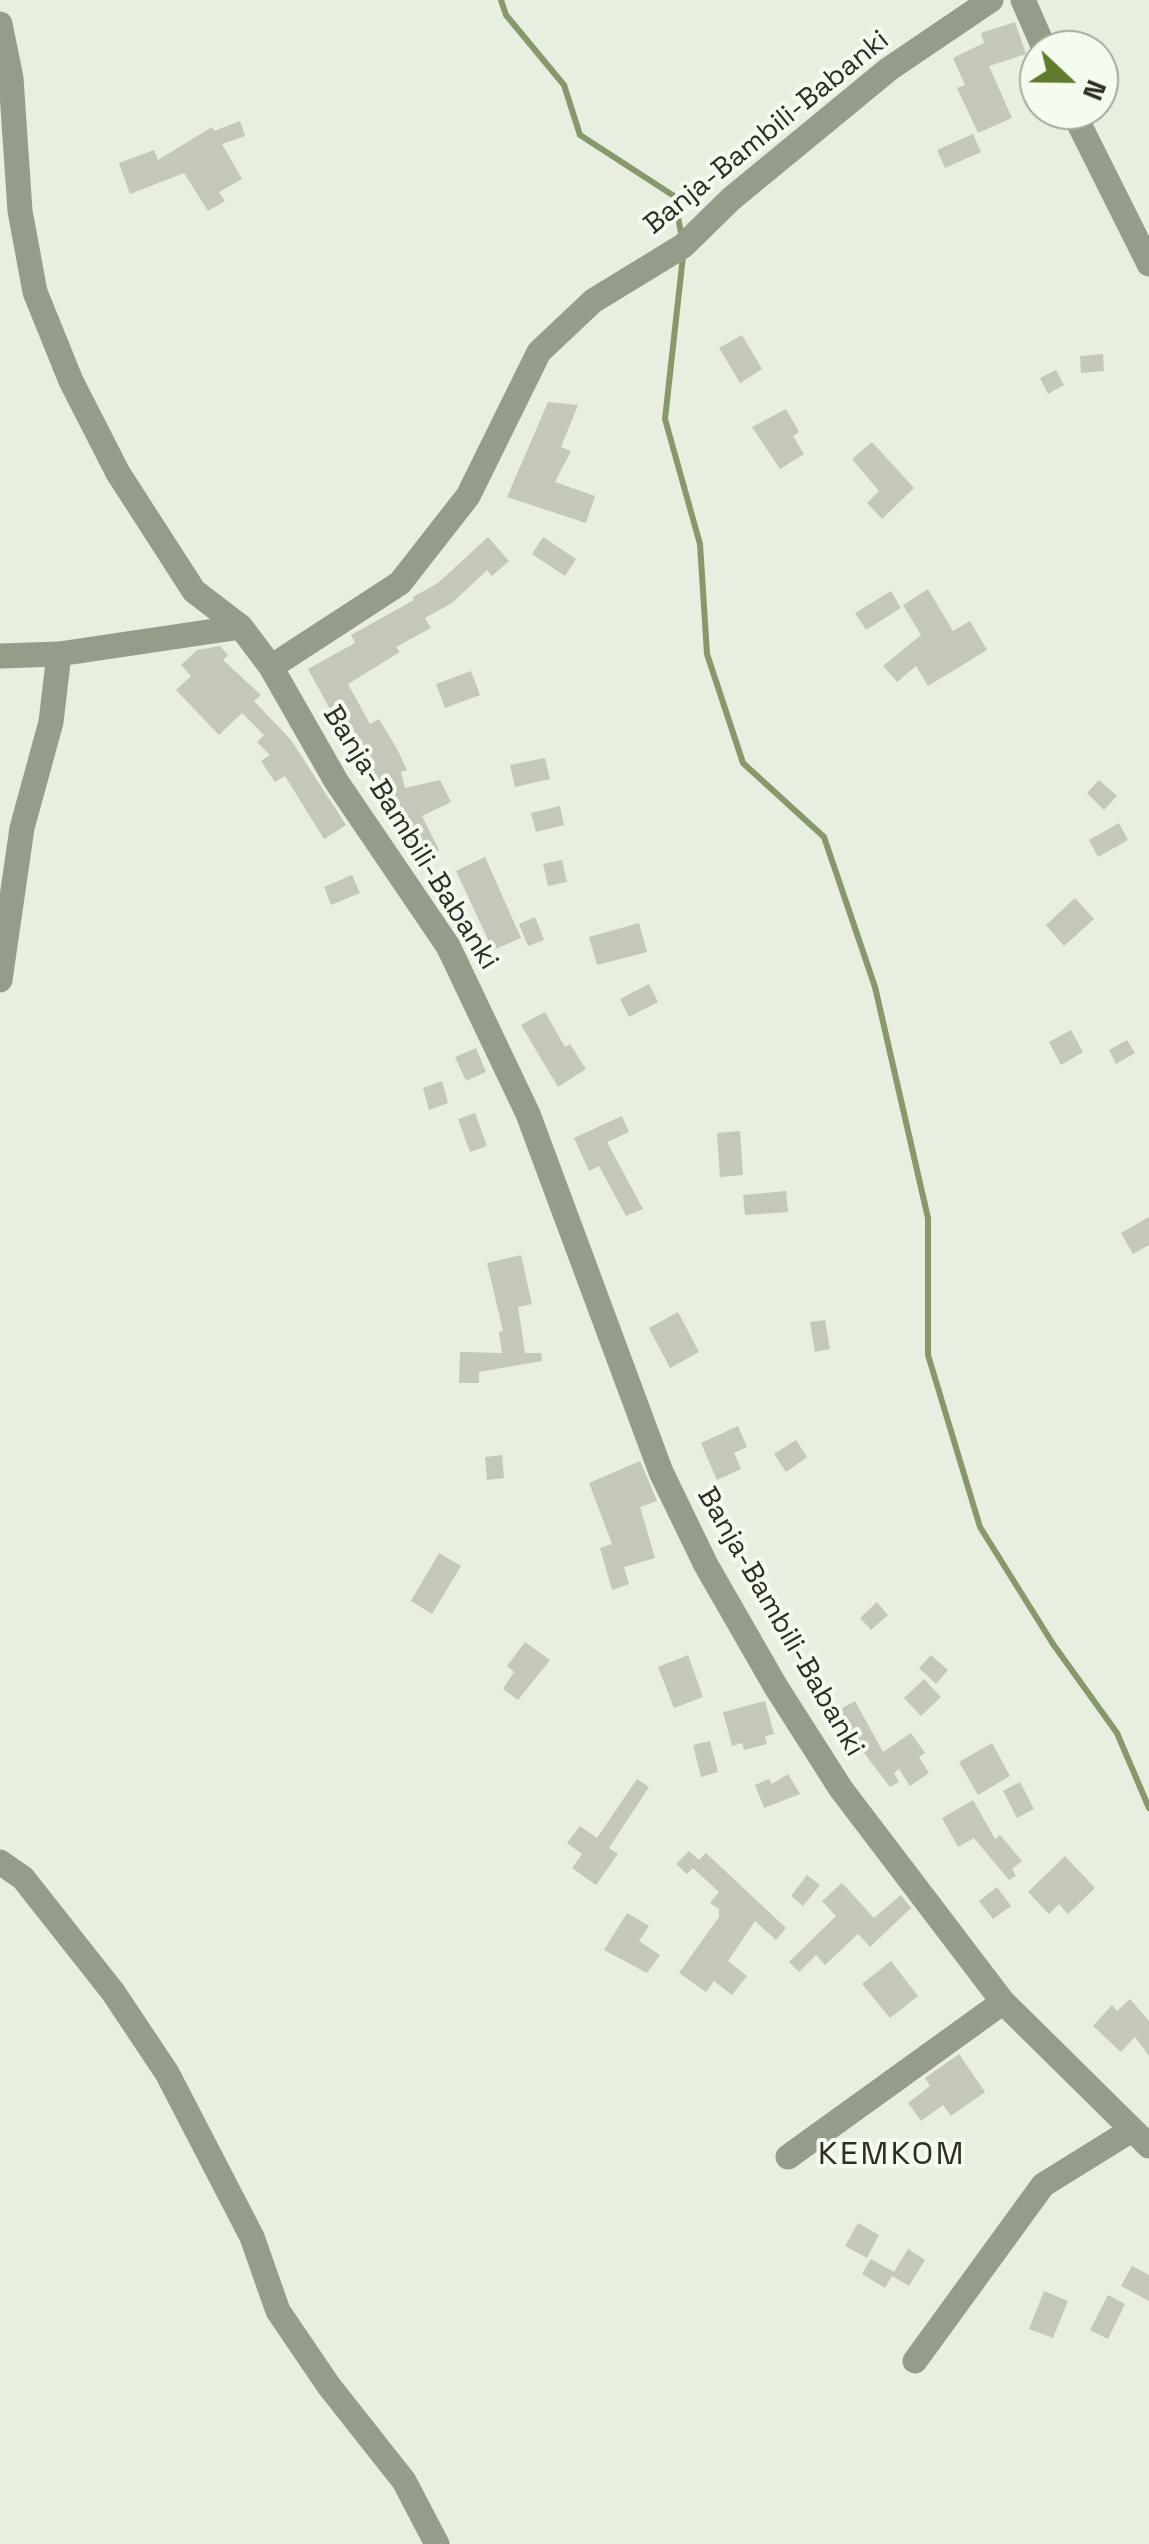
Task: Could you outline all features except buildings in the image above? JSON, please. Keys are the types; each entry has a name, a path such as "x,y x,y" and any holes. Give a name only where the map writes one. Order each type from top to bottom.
{"street":[{"name":"Banja-Bambili-Babanki","path":"991,0 889,69 731,200 684,246 593,302 539,352 468,496 400,583 271,667 336,780 448,946 528,1114 662,1472 706,1565 841,1789 1002,2002 1140,2138"},
{"path":"1023,0 1036,30"},
{"path":"0,24 11,78 20,211 36,292"},
{"path":"1082,130 1149,264"},
{"path":"0,224 22,242 36,292 71,381 118,473 194,592 241,627 271,667"},
{"path":"0,656 59,654 241,627"},
{"path":"0,980 22,828 52,722 59,654"},
{"path":"0,1862 23,1878 113,1992 166,2072 252,2237 278,2311 328,2386 404,2481 437,2544"},
{"path":"788,2157 1002,2002"},
{"path":"915,2361 1043,2186 1140,2138"}],"waterway":[{"path":"501,0 506,15 564,85 580,135 674,196 682,238"},
{"path":"683,256 665,419 700,544 707,654 743,763 824,837 875,987 928,1218 928,1355 980,1527 1053,1644 1117,1733 1149,1808"}],"district":[{"name":"KEMKOM","path":"892,2155"}]}
